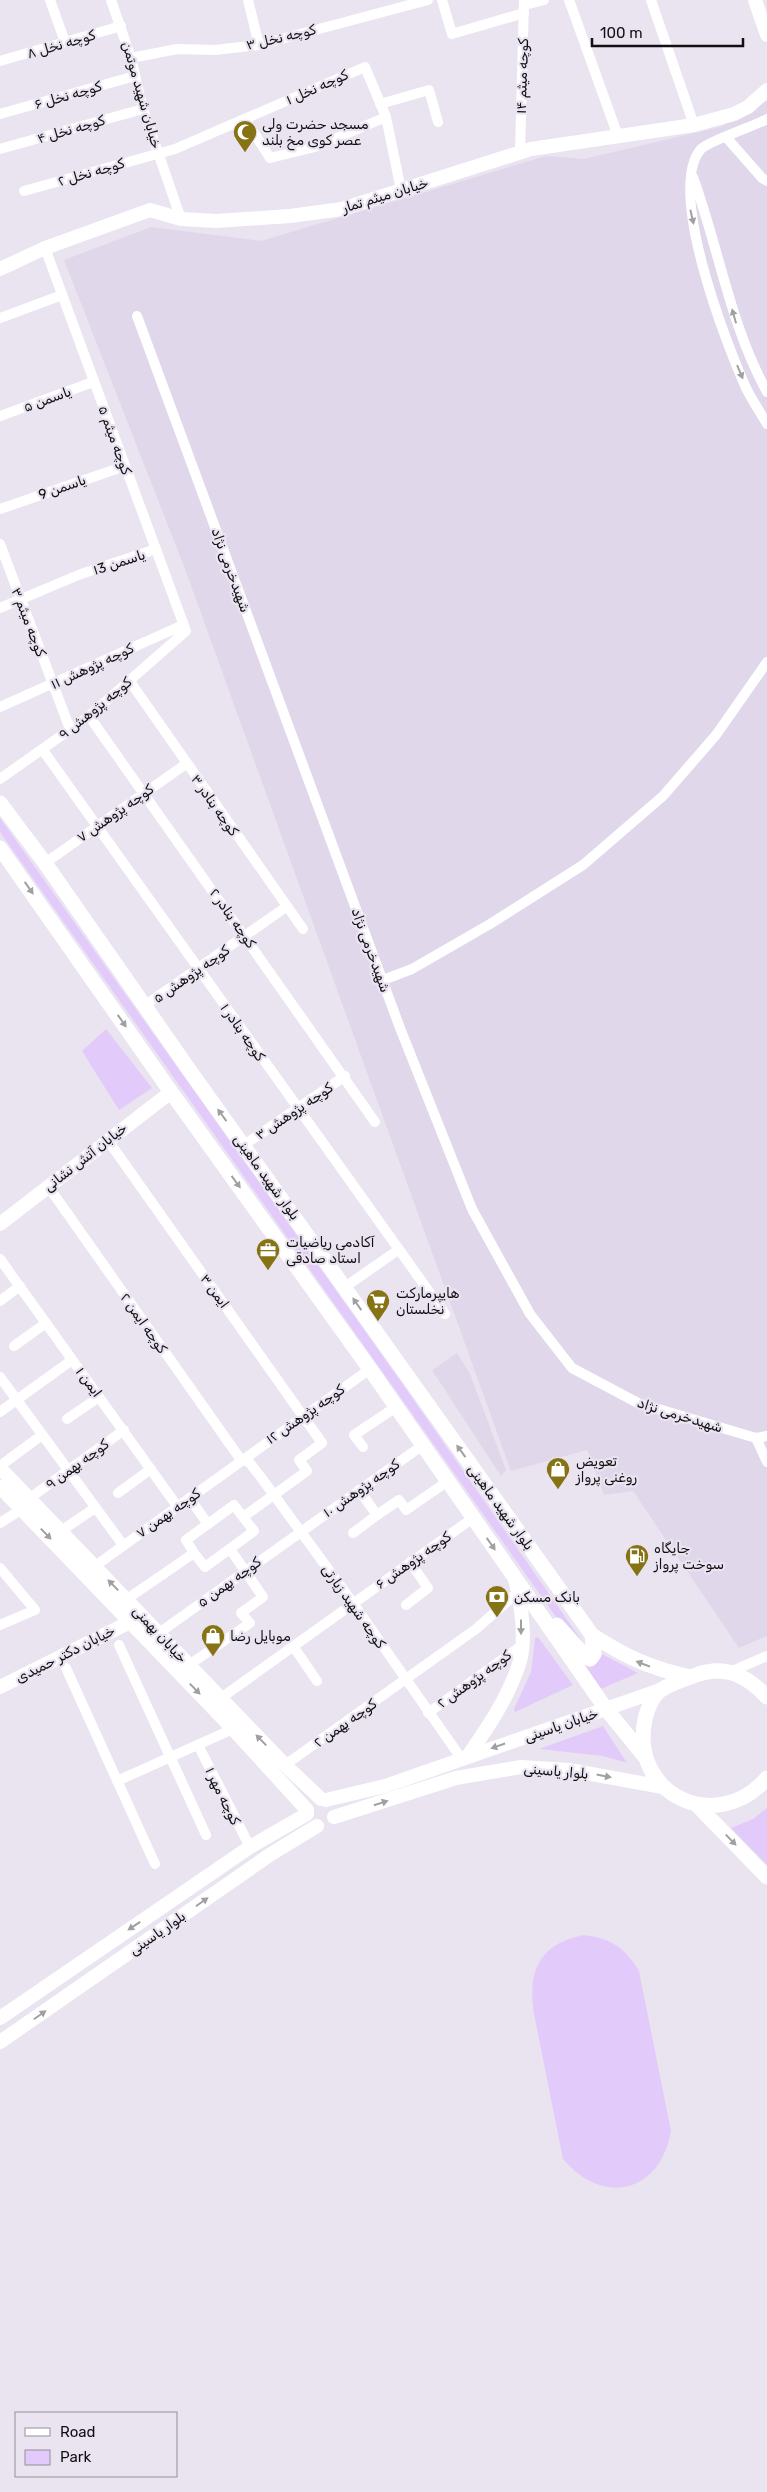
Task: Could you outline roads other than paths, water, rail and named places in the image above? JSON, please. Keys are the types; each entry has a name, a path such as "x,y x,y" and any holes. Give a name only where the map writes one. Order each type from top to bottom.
{"main road":[{"name":"بلوار شهید ماهینی","path":"0,803 45,863 144,1006 592,1635 627,1658 662,1671 690,1677"},
{"name":"بلوار شهید ماهینی","path":"0,848 171,1092 370,1369 517,1585 545,1619 606,1709 646,1758"},
{"path":"545,1619 560,1626 586,1657 590,1659 594,1654 592,1635"},
{"path":"767,1697 752,1681 732,1671 711,1670 660,1690 647,1711 642,1734 646,1758 652,1773 663,1787 679,1798 697,1805 716,1806 736,1802 753,1793 767,1778"},
{"path":"697,1805 767,1877"}],"street":[{"path":"50,0 65,42"},
{"name":"خیابان شهید موتمن","path":"111,0 131,58 143,109 181,219"},
{"path":"248,0 259,45"},
{"name":"کوچه نخل ۳","path":"131,58 178,49 215,50 259,45 428,0"},
{"path":"442,0 452,34 544,0"},
{"path":"569,0 618,136"},
{"path":"651,0 694,125"},
{"path":"755,0 767,35"},
{"name":"کوچه میثم ۱۴","path":"520,153 524,6"},
{"name":"کوچه نخل ۸","path":"0,61 121,26"},
{"name":"کوچه نخل ۱","path":"159,154 246,119 365,67 380,104"},
{"name":"کوچه نخل ۶","path":"0,114 135,76"},
{"path":"401,190 386,117 380,104 429,90 438,122"},
{"name":"خیابان میثم تمار","path":"0,269 45,248 150,210 181,219 242,220 342,209 520,153 694,125 734,114 748,107 767,90"},
{"name":"کوچه نخل ۴","path":"0,150 143,109"},
{"path":"246,119 270,158 315,147 386,117"},
{"path":"767,119 702,148 690,169 690,209 714,306 747,390 767,424"},
{"path":"726,137 762,178 767,181"},
{"name":"کوچه نخل ۲","path":"24,191 159,154"},
{"path":"690,169 706,213 737,326 753,367 767,392"},
{"name":"کوچه میثم ۵","path":"45,248 184,628"},
{"path":"0,318 62,295"},
{"name":"شهیدخرمی نژاد","path":"137,316 382,980 472,1209 530,1314 572,1368 638,1404 756,1438 767,1436"},
{"name":"یاسمن ۵","path":"0,416 93,382"},
{"name":"یاسمن 9","path":"0,509 125,466"},
{"name":"کوچه میثم ۳","path":"0,544 70,729"},
{"name":"یاسمن ۱3","path":"0,608 81,574 156,549"},
{"name":"کوچه پژوهش ۹","path":"0,779 89,716 184,628"},
{"name":"کوچه پژوهش ۱۱","path":"0,707 184,628"},
{"path":"382,980 412,969 583,865 663,796 716,735 767,662"},
{"name":"کوچه بنادر ۳","path":"129,680 303,929"},
{"name":"کوچه بنادر ۲","path":"89,716 375,1122"},
{"name":"کوچه بنادر ۱","path":"42,749 98,824 198,969 398,1250 446,1314"},
{"name":"کوچه پژوهش ۷","path":"45,863 186,764"},
{"name":"کوچه پژوهش ۵","path":"144,1006 286,906"},
{"name":"کوچه پژوهش ۳","path":"244,1145 344,1076"},
{"name":"خیابان آتش نشانی","path":"0,1224 171,1092"},
{"name":"ایمن ۳","path":"107,1140 304,1415 322,1443 299,1460 307,1471 274,1495"},
{"name":"کوچه ایمن ۲","path":"48,1186 241,1460"},
{"path":"345,1287 398,1250"},
{"name":"ایمن ۱","path":"0,1259 177,1506"},
{"path":"0,1301 20,1286"},
{"path":"14,1346 46,1323"},
{"path":"0,1412 72,1360"},
{"name":"کوچه پژوهش ۱۲","path":"241,1460 370,1369"},
{"path":"0,1377 123,1545"},
{"path":"67,1419 99,1397"},
{"path":"363,1447 354,1435 396,1407"},
{"name":"کوچه بهمن ۹","path":"0,1523 68,1470 124,1430"},
{"path":"0,1467 42,1435"},
{"path":"756,1438 767,1462"},
{"name":"کوچه پژوهش ۱۰","path":"300,1532 423,1445"},
{"name":"کوچه شهید زیارتی","path":"241,1460 250,1462 353,1603 428,1712 465,1757"},
{"name":"کوچه بهمن ۷","path":"94,1566 241,1460"},
{"name":"خیابان بهمنی","path":"0,1467 26,1504 130,1622 234,1729 307,1812"},
{"path":"118,1493 151,1469"},
{"path":"353,1533 399,1500 406,1510 448,1481"},
{"name":"خیابان بهمنی","path":"0,1487 61,1531 285,1765 323,1799"},
{"path":"359,1490 377,1515"},
{"path":"243,1517 274,1495"},
{"path":"189,1498 208,1524"},
{"path":"234,1505 243,1517 254,1531 205,1568 186,1540 234,1505"},
{"path":"61,1531 95,1508"},
{"name":"کوچه پژوهش ۶","path":"221,1698 473,1518"},
{"name":"کوچه بهمن ۵","path":"159,1633 300,1532"},
{"path":"189,1665 250,1624 241,1612 263,1598 230,1549"},
{"path":"127,1599 194,1553"},
{"path":"406,1605 428,1588 410,1562"},
{"path":"0,1568 35,1610 0,1625"},
{"path":"323,1799 334,1809 334,1818 329,1825 317,1826 310,1822 307,1812 312,1802 323,1799 384,1786 465,1757 498,1712 520,1663 522,1622 517,1585"},
{"name":"کوچه بهمن ۲","path":"285,1765 406,1681 476,1629 517,1585"},
{"name":"خیابان دکتر حمیدی","path":"0,1687 130,1622"},
{"path":"119,1645 206,1835"},
{"path":"293,1646 317,1682"},
{"name":"کوچه پژوهش ۲","path":"428,1712 521,1646"},
{"path":"732,1671 767,1656"},
{"path":"66,1668 155,1864"},
{"name":"خیابان یاسینی","path":"465,1757 660,1690"},
{"path":"117,1781 234,1729"},
{"name":"کوچه مهر ۱","path":"198,1745 250,1847"},
{"name":"بلوار یاسینی","path":"334,1818 456,1778 521,1767 569,1770 663,1787"},
{"name":"بلوار یاسینی","path":"0,2018 250,1847 307,1812"},
{"name":"بلوار یاسینی","path":"0,2042 264,1859 317,1826"}],"place":[{"name":"مسجد حضرت ولی عصر کوی مخ بلند","path":"245,153"},
{"name":"آکادمی ریاضیات استاد صادقی","path":"268,1271"},
{"name":"هایپرمارکت نخلستان","path":"378,1322"},
{"name":"تعویض روغنی پرواز","path":"558,1490"},
{"name":"جایگاه سوخت پرواز","path":"637,1577"},
{"name":"بانک مسکن","path":"497,1618"},
{"name":"موبایل رضا","path":"213,1657"}]}
